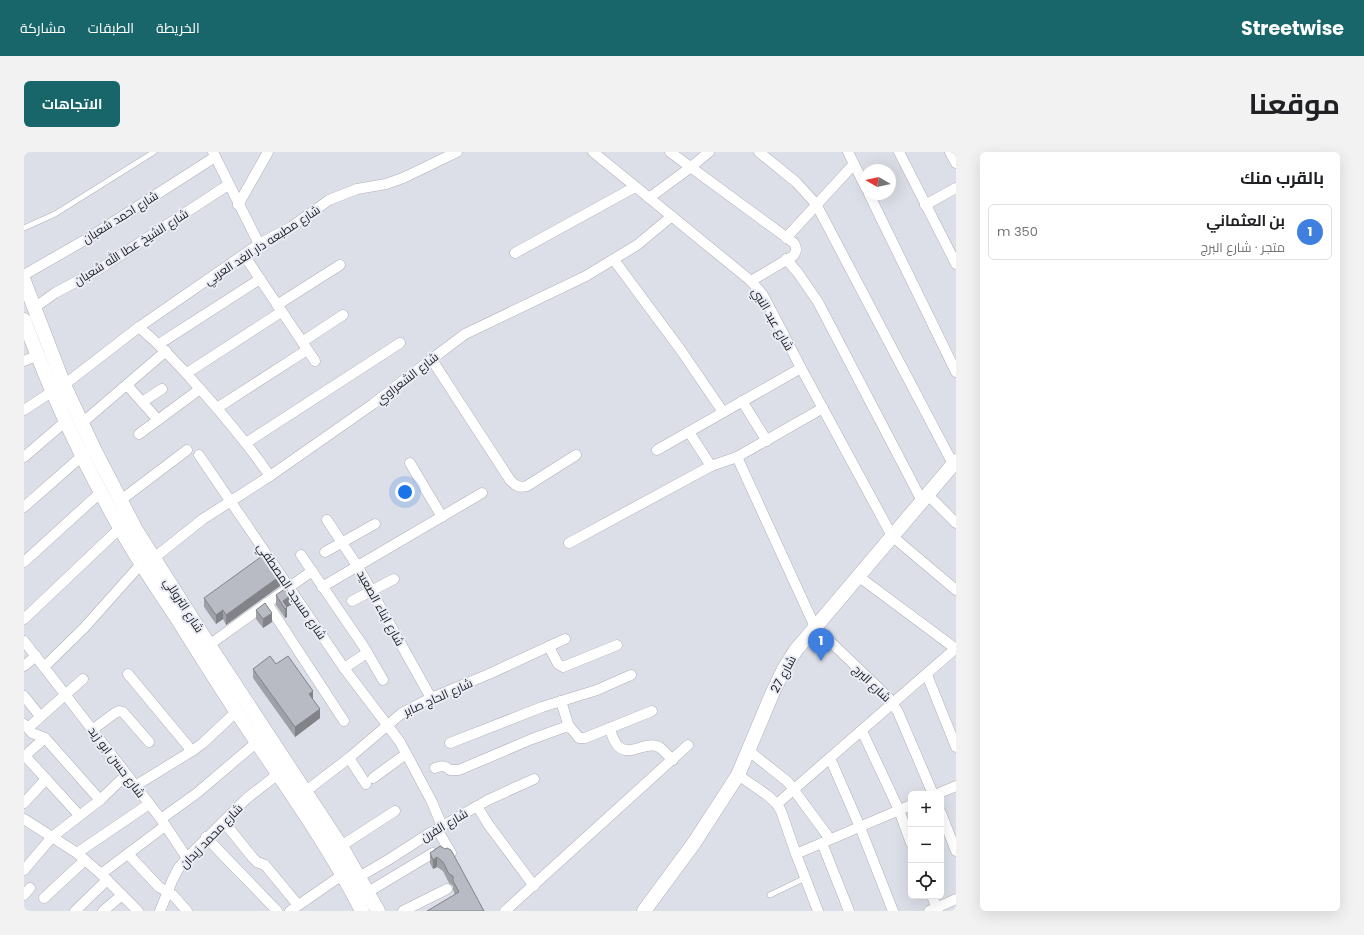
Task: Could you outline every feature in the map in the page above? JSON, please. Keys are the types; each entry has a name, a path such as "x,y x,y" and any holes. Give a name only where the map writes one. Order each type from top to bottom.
{"street":[{"path":"238,205 268,152"},
{"name":"شارع مطبعه دار الغد العربي","path":"24,410 58,388 139,328 258,244 291,227 316,208 343,194 358,189 395,182 457,152"},
{"name":"شارع عبد النبي","path":"593,152 751,281 762,295 892,536"},
{"path":"670,152 794,243 796,252 786,260 751,281"},
{"path":"649,198 709,152"},
{"path":"759,152 796,182 816,204 955,462"},
{"path":"848,152 860,176"},
{"path":"899,152 956,264"},
{"path":"950,152 956,163"},
{"path":"214,155 258,244"},
{"name":"شارع احمد شعبان","path":"24,275 90,237 214,155"},
{"path":"786,238 854,164"},
{"name":"شارع الشيخ عطا الله شعبان","path":"34,308 50,296 98,270 228,185"},
{"path":"515,253 635,187"},
{"path":"925,205 956,188"},
{"path":"872,200 956,372"},
{"name":"شارع الشعراوي","path":"44,667 84,628 148,561 203,519 270,476 373,404 465,334 558,290 614,260 637,245 672,216"},
{"path":"244,255 314,361"},
{"path":"614,260 675,343 722,412"},
{"path":"786,260 802,278 818,302 924,498 956,523"},
{"path":"187,373 340,265"},
{"path":"82,423 127,385 162,348 260,279"},
{"name":"شارع التروللي","path":"24,281 34,308 58,388 66,421 82,456 120,528 148,561 210,645 306,792 359,877 378,911"},
{"path":"217,408 304,346 343,315"},
{"name":"شارع التروللي","path":"24,320 38,355 82,423 136,530 148,561 236,712 311,824 362,911"},
{"path":"139,328 187,373 246,443 270,476"},
{"path":"246,443 400,343"},
{"path":"24,362 38,355"},
{"path":"432,360 510,480 515,485 521,488 527,486 576,455"},
{"path":"657,450 801,368"},
{"path":"127,385 158,420"},
{"path":"142,402 162,388"},
{"path":"139,434 200,389"},
{"path":"742,401 767,440"},
{"path":"569,543 711,466 737,458 822,408"},
{"path":"24,457 66,421"},
{"path":"689,432 711,466"},
{"path":"121,500 187,450"},
{"name":"شارع مسجد المصطفي","path":"199,455 344,668 388,724 432,802 440,827 451,853"},
{"path":"24,507 82,456"},
{"path":"737,458 815,627"},
{"name":"شارع 27","path":"644,911 694,843 738,775 772,694 784,669 796,650 955,462"},
{"path":"410,463 442,517"},
{"path":"24,562 101,492"},
{"path":"322,587 482,493"},
{"name":"شارع ابناء الصعيد","path":"327,520 358,567 431,698"},
{"path":"325,552 375,524"},
{"path":"24,619 120,528"},
{"path":"892,536 956,590"},
{"path":"301,555 367,653 383,680"},
{"path":"210,645 312,571"},
{"path":"777,804 956,649 858,576"},
{"path":"352,601 394,579"},
{"path":"266,604 344,721"},
{"name":"شارع البرج","path":"815,627 888,697 893,704 898,712 932,791"},
{"name":"شارع الحاج صابر","path":"306,792 402,713 431,698 469,683 565,639"},
{"name":"شارع حسن ابو زيد","path":"24,641 163,822 187,858"},
{"path":"549,646 558,664 563,667 617,645"},
{"path":"344,668 367,653"},
{"path":"24,666 36,656"},
{"path":"128,674 192,751"},
{"path":"926,674 956,747"},
{"path":"450,742 542,706 597,690 631,675"},
{"path":"83,679 26,726 38,736 45,738 100,800"},
{"path":"24,696 40,716"},
{"path":"561,701 570,727 577,737 582,739 652,710"},
{"path":"92,730 119,711 123,712 149,742"},
{"path":"135,786 203,743 236,712"},
{"path":"435,768 442,766 448,767 450,770 459,770 532,739 565,727 570,727"},
{"path":"609,728 616,743 624,750 629,751 647,745 653,745 658,747 673,760"},
{"path":"862,731 908,835"},
{"path":"45,738 29,752 26,757 79,815"},
{"path":"75,911 104,877 128,854 163,822 257,742"},
{"path":"506,911 688,745"},
{"path":"749,751 794,788 826,841 849,911"},
{"path":"349,758 370,781 406,754"},
{"path":"830,758 860,827 893,911"},
{"name":"شارع محمد زيدان","path":"160,911 178,869 187,858 206,837 224,822 246,799 278,774"},
{"path":"24,870 52,837 100,800 126,775"},
{"path":"738,775 767,795 777,804 781,811 818,911"},
{"path":"24,803 46,779"},
{"name":"شارع الفرن","path":"359,877 413,843 477,806 497,795 534,779"},
{"path":"944,791 956,786"},
{"path":"77,853 149,804"},
{"path":"477,806 488,824 534,886"},
{"path":"796,854 908,806"},
{"path":"340,846 394,811"},
{"path":"24,819 77,853 104,877 138,911"},
{"path":"944,821 956,851"},
{"path":"224,822 253,858 257,862 265,865 294,908 342,875"},
{"path":"206,837 249,880 277,911"},
{"path":"368,892 433,853"},
{"path":"128,854 159,887 173,895 187,911"},
{"path":"44,898 85,860"},
{"path":"403,911 447,889"},
{"path":"103,911 122,895"},
{"path":"932,899 934,910 956,899"}],"lane":[{"path":"24,228 54,214 154,152"},
{"path":"770,895 805,878"}],"building":[{"path":"265,554 280,576 226,615 223,610 216,615 204,598"},
{"path":"286,588 291,595 283,601 287,607 285,609 276,595"},
{"path":"265,603 272,613 263,619 256,610"},
{"path":"270,656 276,664 288,656 313,691 309,694 320,709 295,727 253,669"},
{"path":"440,846 451,850 484,911 427,911 459,892 453,881 453,876 449,874 443,862 437,857 433,860 430,853"}],"place":[{"name":"بن العثماني","path":"821,661"}]}
